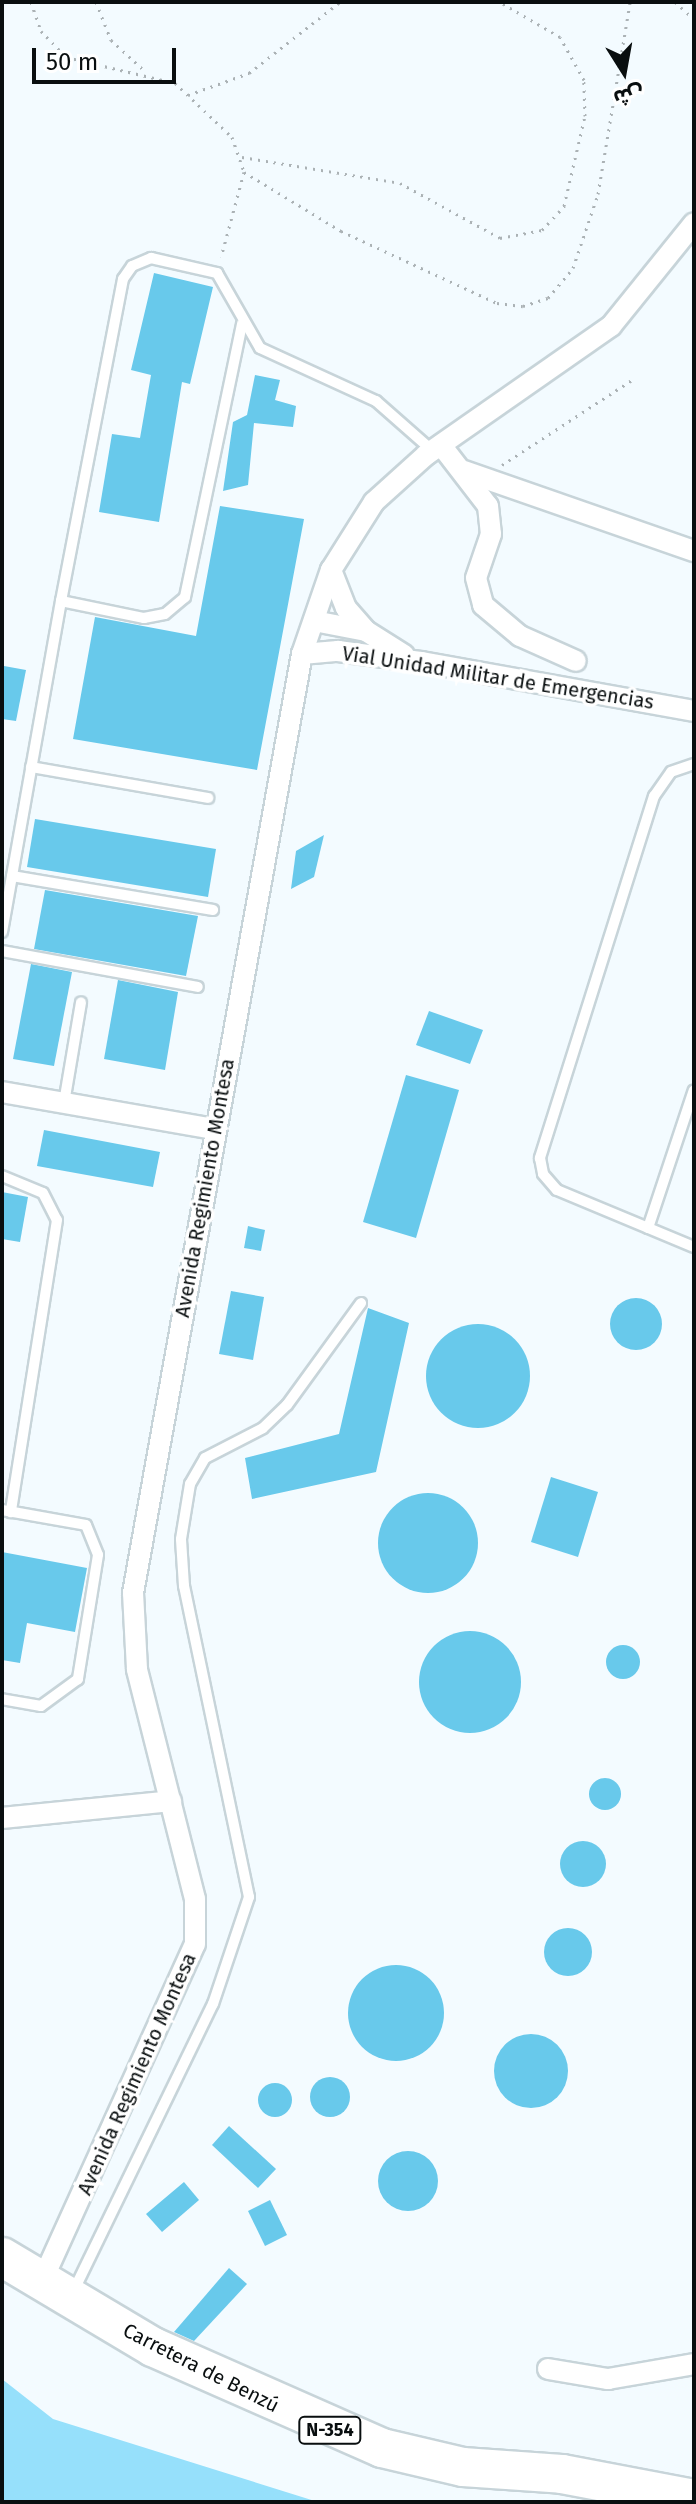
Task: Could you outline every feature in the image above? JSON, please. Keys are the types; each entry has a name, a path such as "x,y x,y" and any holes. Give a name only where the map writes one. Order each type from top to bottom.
{"highway":[{"name":"Carretera de Benzú","path":"2,2257 56,2290 262,2400 382,2448 463,2467 562,2474 694,2499"}],"street":[{"name":"Avenida Regimiento Montesa","path":"56,2290 191,1957 195,1899 137,1669 133,1593 302,654 331,570 374,502 437,448 611,326 694,223"},
{"path":"437,448 473,475 694,551"},
{"path":"473,475 491,515 476,578 483,605 520,636 576,661"},
{"path":"331,570 346,608 366,631"},
{"path":"314,621 366,631 422,662"},
{"name":"Vial Unidad Militar de Emergencias","path":"302,654 338,651 422,662 694,711"},
{"path":"2,1092 215,1129"},
{"path":"2,1818 171,1801"},
{"path":"548,2369 608,2379 694,2364"}],"lane":[{"path":"2,932 61,601 127,272 151,258 217,273 242,322 260,348 376,401 437,448"},
{"path":"61,601 144,618 165,614 185,597 242,322"},
{"path":"694,764 671,772 654,796 540,1158 543,1174 557,1190 694,1247"},
{"path":"31,767 208,798"},
{"path":"12,876 213,910"},
{"path":"2,951 198,987"},
{"path":"64,1103 81,1002"},
{"path":"648,1228 694,1090"},
{"path":"2,1176 43,1193 57,1220 6,1511 86,1525 98,1555 78,1679 41,1706 2,1699"},
{"path":"56,2290 213,2004 249,1897 184,1586 181,1539 190,1484 214,1450 275,1418 361,1303"}],"path":[{"path":"31,2 41,31 66,57 147,73"},
{"path":"96,2 111,40 147,73 188,95 226,128 242,157 244,172 217,273"},
{"path":"188,95 249,73 340,2"},
{"path":"242,157 400,183 500,238 542,230 564,206 585,116 584,80 560,37 500,2"},
{"path":"244,172 371,246 497,303 536,303 567,280 587,230 630,2"},
{"path":"675,2 694,19"},
{"path":"473,475 632,380"}],"water":[{"path":"2,2379 53,2419 318,2502 2,2502"}],"building":[{"path":"154,273 213,287 190,384 182,382 159,522 99,512 112,434 140,438 151,375 131,370"},
{"path":"255,375 280,380 275,400 296,406 293,427 254,423 248,485 223,491 233,422 247,415"},
{"path":"220,506 304,519 257,770 73,739 95,617 196,636"},
{"path":"4,666 26,670 16,721 2,719"},
{"path":"35,819 216,849 208,897 27,867"},
{"path":"324,835 314,877 291,889 296,851"},
{"path":"45,890 198,916 186,976 34,949"},
{"path":"31,964 72,972 54,1066 13,1059"},
{"path":"118,980 178,992 165,1070 104,1059"},
{"path":"429,1011 483,1030 470,1064 416,1045"},
{"path":"406,1075 459,1090 416,1238 363,1222"},
{"path":"44,1130 160,1152 153,1187 37,1166"},
{"path":"2,1192 28,1197 20,1242 2,1239"},
{"path":"248,1226 265,1230 261,1251 244,1248"},
{"path":"231,1291 264,1297 253,1360 219,1354"},
{"path":"636,1298 654,1306 662,1324 654,1342 636,1350 618,1342 610,1324 618,1306"},
{"path":"368,1308 409,1323 376,1472 252,1499 245,1458 339,1434"},
{"path":"478,1324 498,1328 515,1339 526,1356 530,1376 526,1396 515,1413 498,1424 478,1428 458,1424 441,1413 430,1396 426,1376 430,1356 441,1339 458,1328"},
{"path":"551,1477 598,1492 578,1557 531,1542"},
{"path":"428,1493 447,1497 463,1508 474,1524 478,1543 474,1562 463,1578 447,1589 428,1593 409,1589 393,1578 382,1562 378,1543 382,1524 393,1508 409,1497"},
{"path":"2,1552 87,1568 75,1632 27,1623 20,1663 2,1660"},
{"path":"470,1631 489,1635 506,1646 517,1663 521,1682 517,1701 506,1718 489,1729 470,1733 451,1729 434,1718 423,1701 419,1682 423,1663 434,1646 451,1635"},
{"path":"623,1645 635,1650 640,1662 635,1674 623,1679 611,1674 606,1662 611,1650"},
{"path":"605,1778 616,1783 621,1794 616,1805 605,1810 594,1805 589,1794 594,1783"},
{"path":"583,1841 599,1848 606,1864 599,1880 583,1887 567,1880 560,1864 567,1848"},
{"path":"568,1928 577,1929 585,1935 591,1943 591,1961 585,1969 577,1975 568,1976 559,1975 551,1969 545,1961 544,1952 545,1943 551,1935 559,1929"},
{"path":"396,1965 414,1968 430,1979 441,1995 444,2013 441,2031 430,2047 414,2058 396,2061 378,2058 362,2047 351,2031 348,2013 351,1995 362,1979 378,1968"},
{"path":"531,2034 552,2040 562,2050 568,2071 562,2092 552,2102 531,2108 510,2102 500,2092 494,2071 500,2050 510,2040"},
{"path":"330,2077 344,2083 350,2097 344,2111 330,2117 316,2111 310,2097 316,2083"},
{"path":"275,2083 287,2088 292,2100 287,2112 275,2117 263,2112 258,2100 263,2088"},
{"path":"229,2126 276,2169 258,2188 212,2145"},
{"path":"408,2151 420,2153 429,2160 436,2169 436,2193 429,2202 420,2209 408,2211 396,2209 387,2202 380,2193 378,2181 380,2169 387,2160 396,2153"},
{"path":"184,2182 199,2200 162,2232 146,2214"},
{"path":"270,2200 287,2235 265,2246 248,2211"},
{"path":"229,2268 247,2284 194,2341 174,2332"}]}
